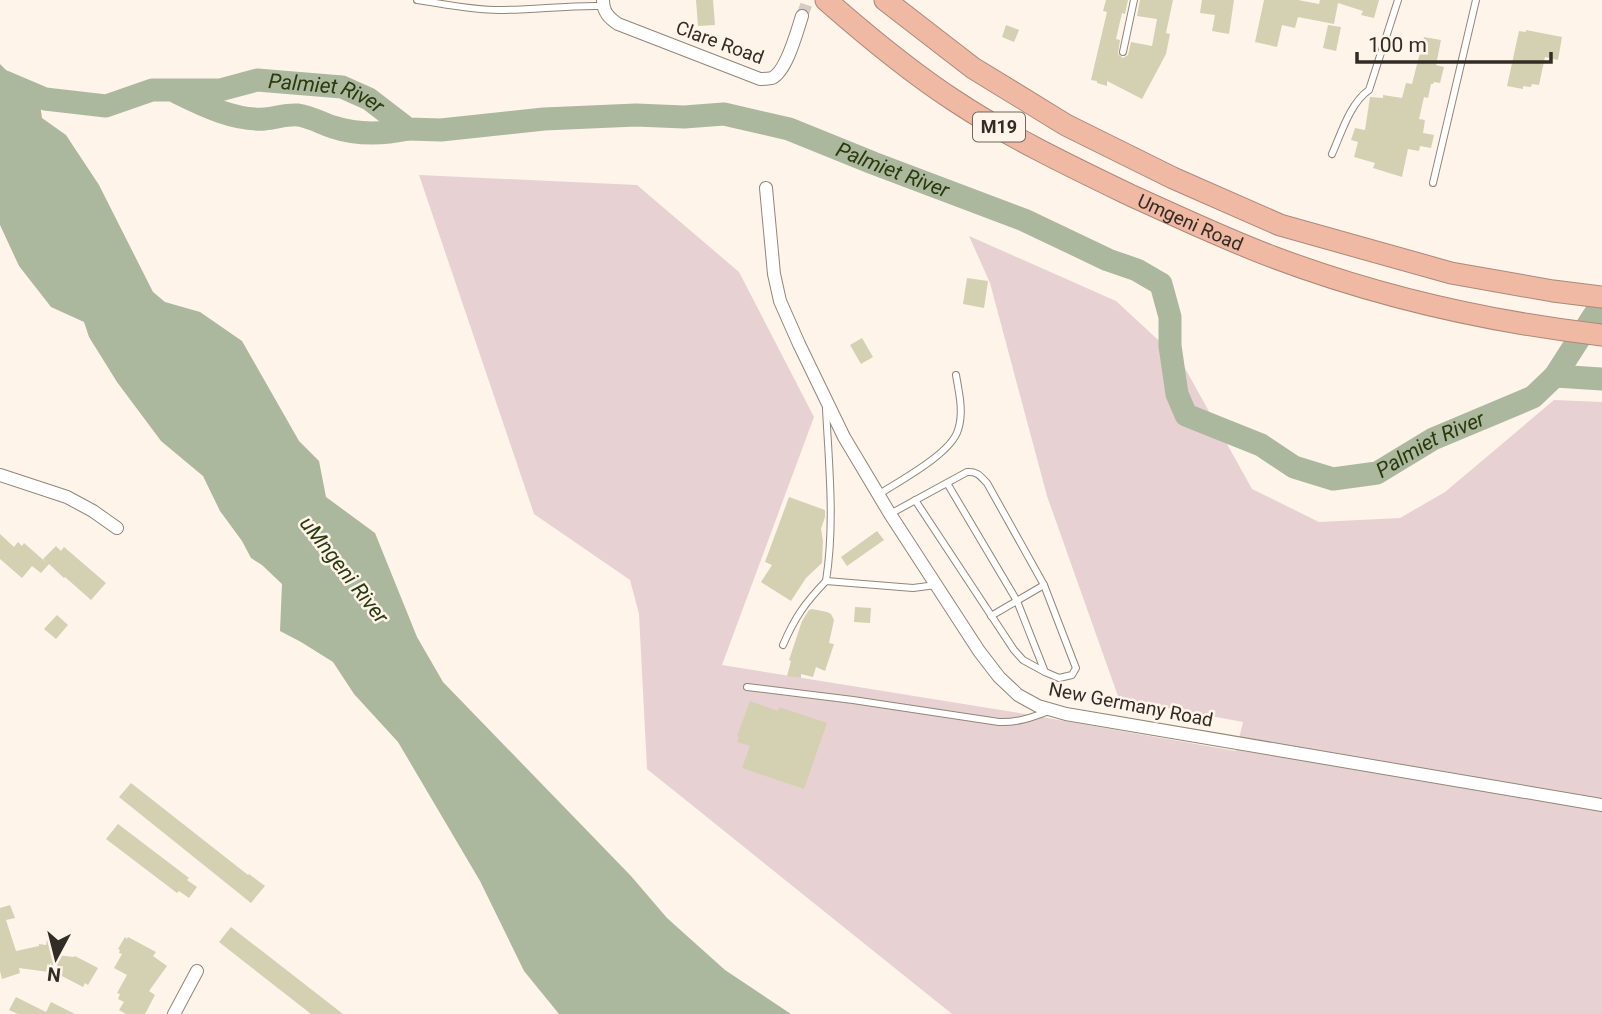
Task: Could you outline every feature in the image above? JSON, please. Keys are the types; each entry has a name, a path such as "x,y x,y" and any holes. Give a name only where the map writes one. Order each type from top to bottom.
{"highway":[{"name":"Umgeni Road","path":"885,0 973,68 1066,125 1173,178 1280,225 1451,273 1602,297"},
{"name":"Umgeni Road","path":"825,3 955,101 1056,160 1215,233 1273,257 1360,286 1439,307 1542,328 1602,335"},
{"path":"1360,286 1371,251"}],"street":[{"name":"Clare Road","path":"603,3 607,14 618,24 761,79 774,77 780,71 802,16"},
{"name":"New Germany Road","path":"766,188 774,274 780,301 844,436 877,495 979,651 999,677 1018,695 1038,706 1066,714 1602,805"},
{"path":"0,475 67,497 117,528"},
{"path":"174,1014 197,971"}],"lane":[{"path":"417,0 499,10 603,3"},
{"path":"1123,52 1134,0"},
{"path":"1332,154 1352,112 1369,90 1398,0"},
{"path":"1433,183 1476,0"},
{"path":"877,495 945,450 955,438 961,417 957,375"},
{"path":"783,645 803,606 826,581 831,531 826,399"},
{"path":"890,514 915,500 967,472 978,474 986,483 1044,585 1076,668 1072,675 1059,678 1023,660 915,500"},
{"path":"947,483 1017,601 1045,672"},
{"path":"826,581 913,589 936,586"},
{"path":"991,615 1044,585"},
{"path":"747,687 1010,723 1051,710"}],"shaded area":[{"path":"419,175 637,185 739,272 814,417 722,665 1236,751 1243,722 1119,699 1047,496 990,283 969,236 1116,301 1181,361 1252,489 1319,522 1400,518 1445,492 1554,400 1602,402 1602,1014 952,1014 647,769 639,614 630,580 534,514"}],"water":[{"name":"uMngeni River","path":"0,64 40,104 42,118 66,135 99,185 153,292 165,302 200,312 242,341 299,441 319,461 326,497 375,533 417,637 443,682 631,876 667,918 725,970 791,1014 559,1014 524,971 480,881 398,742 354,694 333,662 280,631 282,584 251,558 220,511 203,476 161,441 117,382 89,337 84,322 51,307 19,266 0,225"}],"building":[{"path":"696,0 713,0 715,25 698,26"},
{"path":"1106,0 1128,0 1116,39 1120,40 1118,54 1123,58 1128,55 1131,42 1152,46 1157,19 1137,16 1140,0 1173,0 1166,33 1170,34 1166,54 1142,99 1107,81 1107,86 1091,80 1107,12 1103,11"},
{"path":"1202,0 1234,0 1229,34 1212,31 1215,15 1200,13"},
{"path":"1264,0 1298,0 1319,4 1320,0 1379,0 1374,18 1361,15 1363,11 1338,3 1334,24 1298,17 1295,28 1282,25 1277,47 1255,42"},
{"path":"1006,25 1019,30 1014,42 1002,37"},
{"path":"1328,25 1341,27 1336,51 1323,48"},
{"path":"1519,31 1562,37 1558,60 1545,57 1539,85 1523,86 1523,89 1507,86"},
{"path":"1424,37 1441,40 1436,65 1444,67 1440,83 1431,84 1428,98 1424,97 1419,119 1425,120 1423,133 1434,135 1431,148 1420,146 1419,151 1408,149 1402,177 1373,168 1375,163 1354,157 1358,142 1351,140 1355,128 1365,130 1370,97 1383,98 1383,95 1402,98 1406,83 1412,84"},
{"path":"967,278 988,281 984,308 963,304"},
{"path":"862,338 873,357 861,364 850,345"},
{"path":"789,497 825,510 821,529 822,563 806,578 791,601 761,582 772,565 765,562"},
{"path":"877,531 884,540 847,566 841,557"},
{"path":"0,534 14,547 18,542 22,546 24,543 48,564 43,559 56,546 61,551 64,547 106,583 91,600 49,564 41,573 32,566 22,578 0,559"},
{"path":"855,607 871,608 870,623 854,622"},
{"path":"812,609 831,614 834,620 829,643 834,644 825,671 816,667 813,677 801,674 801,678 787,676 791,661 789,660 802,621"},
{"path":"57,615 68,625 56,639 44,629"},
{"path":"750,701 778,711 779,707 827,723 804,789 742,768 750,746 737,742 737,736"},
{"path":"131,783 265,886 251,903 119,797"},
{"path":"118,824 189,878 187,880 197,887 189,898 179,891 177,893 106,839"},
{"path":"10,905 15,918 6,920 16,951 39,944 46,945 47,939 59,940 57,955 75,956 98,968 88,985 85,983 83,987 56,973 19,968 20,973 2,979 0,908"},
{"path":"231,927 343,1014 311,1014 219,942"},
{"path":"125,937 156,952 153,956 167,966 149,991 155,995 145,1014 126,1014 119,1010 124,1002 118,999 120,994 117,993 127,975 114,968 122,954 118,949"},
{"path":"16,997 46,1012 51,1002 75,1014 18,1014 9,1010"}],"waterway":[{"name":"Palmiet River","path":"0,81 45,99 106,106 152,90 220,90 257,80 342,87 369,99 408,129 441,130 544,119 724,114 789,129 1024,220 1108,260 1137,270 1161,284 1170,317 1170,346 1177,394 1186,415 1261,445 1294,467 1333,479 1377,473 1433,439 1533,397 1555,376 1602,303"},
{"path":"178,93 243,118 265,119 298,115 342,130 380,133 408,129"},
{"path":"1555,376 1602,379"}],"tunnel":[{"path":"802,16 808,0"}]}
